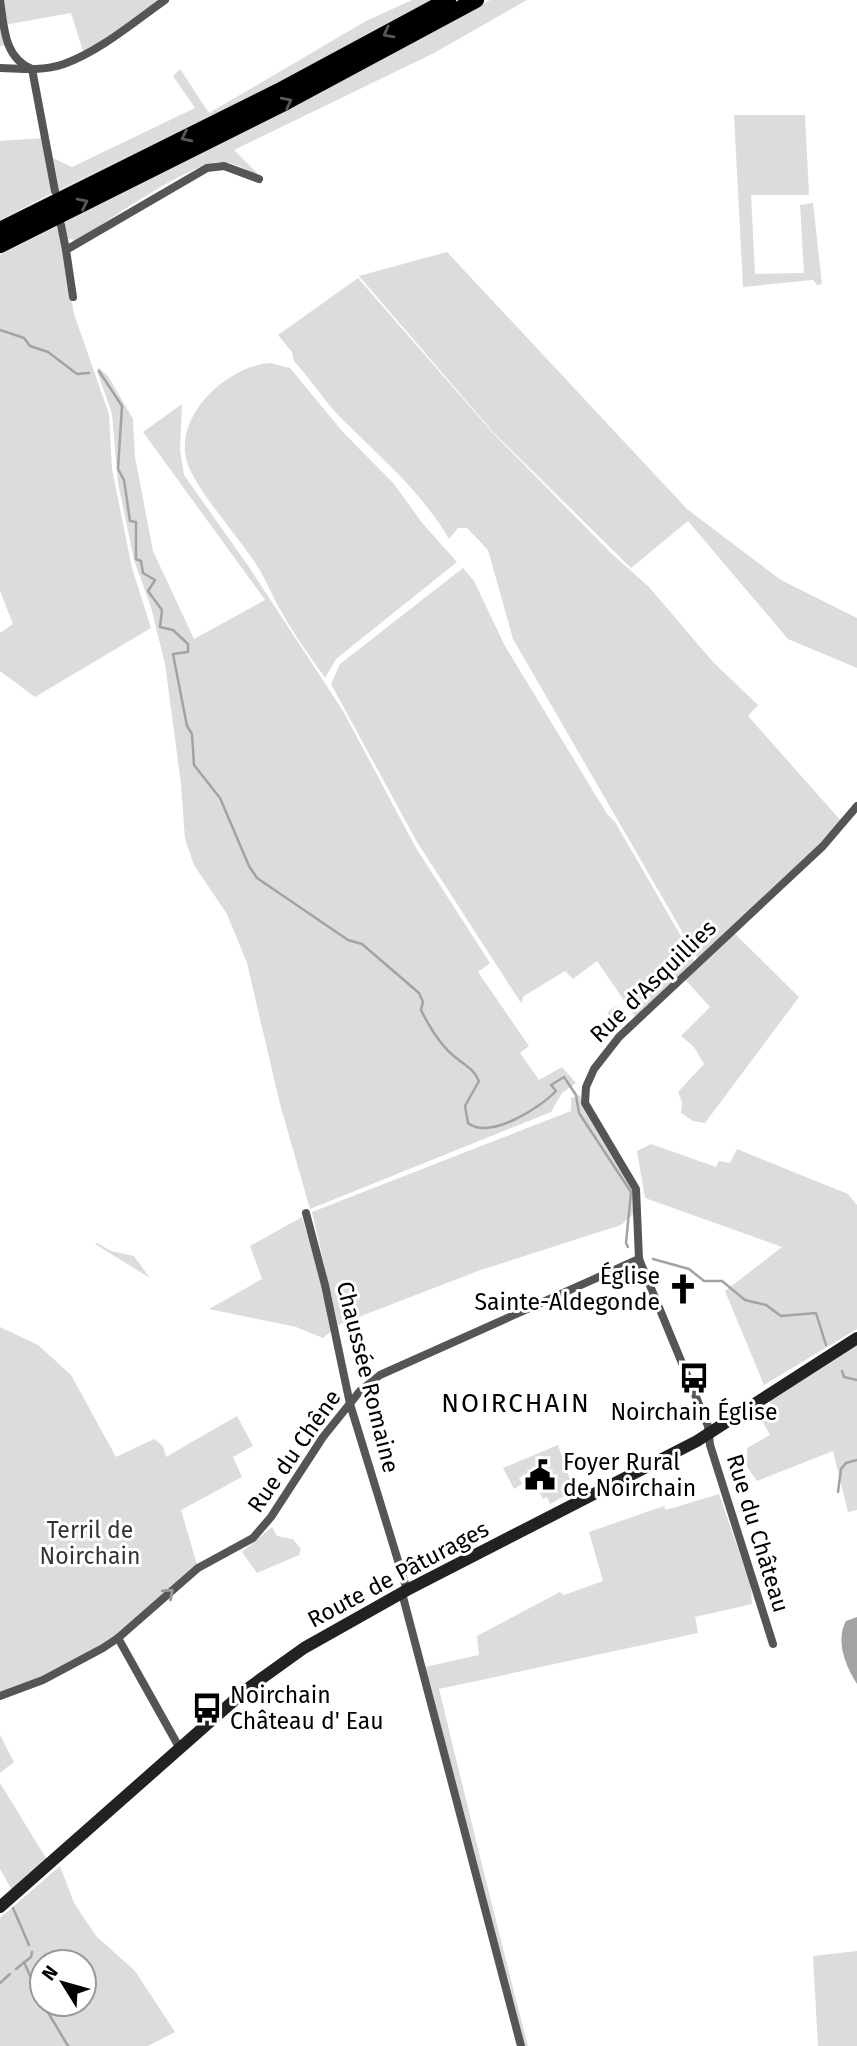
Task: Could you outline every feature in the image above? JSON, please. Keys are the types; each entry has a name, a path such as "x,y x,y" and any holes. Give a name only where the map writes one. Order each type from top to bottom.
{"highway":[{"path":"0,230 279,91 448,0"},
{"path":"0,244 274,108 475,0"}],"main road":[{"name":"Route de Pâturages","path":"0,1907 179,1747 279,1665 333,1630 708,1434 857,1338"}],"street":[{"path":"0,0 6,37 13,56 22,65 32,69"},
{"path":"0,68 32,69 64,64 84,54 164,0"},
{"path":"32,69 55,191"},
{"path":"66,250 207,168 224,166 259,179"},
{"path":"61,225 73,298"},
{"name":"Rue d'Asquillies","path":"708,1434 708,1426 639,1259 636,1189 622,1161 588,1110 584,1097 589,1080 604,1052 823,846 857,806"},
{"name":"Chaussée Romaine","path":"306,1213 326,1285 350,1404 405,1592 472,1865 521,2046"},
{"name":"Rue du Chêne","path":"0,1696 66,1669 118,1638 198,1568 258,1535 310,1454 371,1382 403,1363 639,1259"},
{"name":"Rue du Château","path":"708,1434 773,1644"},
{"path":"118,1638 179,1747"}],"green space":[{"path":"0,0 165,0 84,54 71,13 4,25 9,45 0,46"},
{"path":"412,0 432,0 298,73 59,190 53,158 72,167 195,108 173,76 180,69 209,113 366,21"},
{"path":"490,0 527,0 434,53 234,150 261,177 231,164 220,162 206,165 169,182 77,241 67,238 64,223 319,94"},
{"path":"734,115 805,115 809,195 751,195 755,274 804,273 800,205 813,203 822,284 817,285 813,280 743,287"},
{"path":"44,138 52,193 0,220 0,141"},
{"path":"58,226 74,314 109,414 112,469 132,568 151,628 35,697 0,671 0,633 13,624 0,591 0,255"},
{"path":"447,252 687,509 781,580 857,618 857,668 788,639 688,521 631,568 493,432 359,276"},
{"path":"358,278 492,432 612,554 649,587 713,662 758,705 748,716 842,822 698,959 513,639 488,550 467,528 458,528 449,539 413,490 329,405 294,361 292,352 278,335"},
{"path":"270,363 290,368 342,431 394,484 423,524 457,562 336,659 325,678 286,620 256,564 198,485 187,462 185,445 188,428 207,396 237,373"},
{"path":"98,367 108,376 133,419 135,457 153,551 194,639 265,600 143,432 182,404 180,450 184,475 249,567 343,711 416,848 490,963 478,972 529,1046 520,1053 539,1080 562,1067 576,1083 562,1093 551,1112 310,1209 280,1104 247,963 227,914 194,865 185,839 181,784 165,664 151,607 134,560 118,483 112,414 97,371"},
{"path":"463,568 474,581 505,646 607,814 615,822 693,957 694,961 636,1018 597,961 573,979 565,971 524,996 521,1003 417,842 331,684 340,664"},
{"path":"732,931 799,997 705,1123 693,1121 681,1113 682,1102 678,1092 704,1064 694,1047 681,1036 710,1007 683,977"},
{"path":"613,1007 621,1007 627,1017 621,1027 613,1027 607,1021 607,1013"},
{"path":"580,1095 585,1110 629,1178 638,1210 621,1225 478,1271 338,1325 312,1212 571,1111 571,1098"},
{"path":"651,1144 716,1167 719,1161 730,1163 737,1149 848,1194 857,1205 857,1329 764,1385 725,1291 782,1247 645,1198 637,1151"},
{"path":"302,1217 335,1328 323,1338 296,1327 209,1309 262,1279 250,1246"},
{"path":"95,1244 111,1251 134,1256 150,1278"},
{"name":"Terril de Noirchain","path":"0,1327 38,1345 71,1375 116,1457 154,1439 163,1446 166,1457 237,1416 253,1446 233,1457 242,1477 181,1510 198,1568 118,1638 84,1660 0,1696"},
{"path":"857,1338 857,1510 848,1512 833,1451 757,1481 747,1467 747,1448 770,1435 761,1419 775,1411 766,1396"},
{"path":"558,1445 574,1491 550,1504 547,1497 543,1499 529,1473 519,1478 522,1484 514,1489 503,1468"},
{"path":"719,1494 751,1586 752,1604 695,1617 698,1633 439,1689 528,2046 524,2046 425,1667 479,1655 477,1636 560,1592 564,1595 603,1581 589,1532 664,1506 666,1510"},
{"path":"272,1527 277,1536 293,1539 301,1549 299,1555 257,1573 242,1552"},
{"path":"0,1735 14,1762 0,1773"},
{"path":"0,1783 49,1863 14,1894 0,1869"},
{"path":"60,1866 74,1903 96,1936 135,1971 175,2032 148,2046 0,2046 0,1918"},
{"path":"857,1951 857,2046 818,2046 813,1956"}],"shaded area":[{"path":"857,1617 857,1684 846,1662 842,1637 846,1621"}],"waterway":[{"path":"0,330 24,338 30,346 48,352 77,374 89,373"},
{"path":"99,371 122,406 118,469 124,480 130,521 136,522 136,559 141,561 143,573 155,580 148,591 162,610 160,627 173,630 188,644 188,652 173,654 187,726 192,734 194,765 220,798 249,866 257,878 348,940 362,944 419,993 423,1002 421,1010 436,1035 450,1052 472,1070 479,1081 465,1106 468,1123 489,1128 514,1120 549,1098 556,1091 551,1085 564,1077 576,1095 579,1113 631,1192 626,1243 628,1247"},
{"path":"653,1259 689,1269 704,1281 722,1281 745,1300 766,1305 781,1316 816,1313 826,1345"},
{"path":"842,1371 844,1377 857,1380"},
{"path":"838,1492 841,1469 846,1463 857,1460"},
{"path":"13,1908 29,1945"},
{"path":"16,1969 28,1959"},
{"path":"24,1962 28,1971"},
{"path":"0,1983 10,1974"},
{"path":"51,2018 68,2046"}],"place":[{"name":"Église Sainte-Aldegonde","path":"683,1289"},
{"name":"Noirchain Église","path":"694,1378"},
{"name":"Foyer Rural de Noirchain","path":"540,1475"},
{"name":"Noirchain Château d' Eau","path":"207,1708"}],"district":[{"name":"NOIRCHAIN","path":"516,1403"}]}
